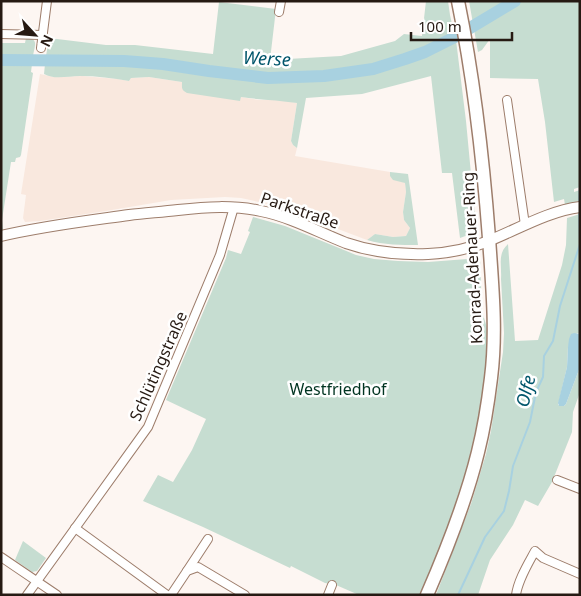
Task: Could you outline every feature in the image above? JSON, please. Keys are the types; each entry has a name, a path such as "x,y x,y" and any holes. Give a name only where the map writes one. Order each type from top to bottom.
{"main road":[{"name":"Konrad-Adenauer-Ring","path":"427,595 454,530 478,452 492,376 494,345 489,241 481,146 467,45 458,1"}],"street":[{"path":"41,48 47,1"},
{"path":"279,12 281,1"},
{"path":"1,34 43,35"},
{"path":"507,100 525,225"},
{"name":"Parkstraße","path":"1,236 64,224 148,213 207,207 234,207 279,215 346,242 383,252 429,254 453,251 489,241 525,225 578,207"},
{"name":"Schlütingstraße","path":"27,595 148,427 220,256 234,207"},
{"path":"557,480 580,490"},
{"path":"75,528 167,595"},
{"path":"171,595 208,539"},
{"path":"516,595 522,575 535,551 543,558 580,574"},
{"path":"1,557 56,595"},
{"path":"187,571 198,567 245,595"},
{"path":"328,595 332,586"}],"shaded area":[{"path":"40,74 54,77 82,76 129,81 131,78 149,77 182,82 240,100 241,97 297,103 291,141 297,148 295,156 390,172 390,176 405,183 406,192 403,212 404,220 410,228 406,236 393,237 375,234 367,240 277,206 241,198 225,197 171,200 25,222 23,218 26,195 21,194"}],"green space":[{"path":"426,1 448,1 454,33 404,57 371,66 323,74 268,76 163,61 46,56 49,38 213,54 219,2 276,9 270,60 341,56 395,41 404,34 422,36"},
{"path":"469,1 580,1 580,187 574,189 574,192 580,190 580,201 565,205 564,199 554,202 538,79 490,78 490,39 482,50 478,52"},
{"path":"26,38 35,41 33,57 1,56 1,43 25,43"},
{"path":"456,40 476,227 471,234 460,238 452,173 442,173 431,76 362,94 306,98 297,148 291,141 297,103 241,97 240,101 187,93 182,89 182,82 149,77 131,78 129,81 92,76 57,77 44,74 45,64 124,63 162,66 267,81 324,79 374,71 407,62"},
{"path":"1,64 32,64 31,72 33,73 21,155 16,158 15,162 11,162 2,220 3,230 1,229"},
{"path":"390,172 408,174 418,245 386,244 367,240 375,234 393,237 406,236 410,228 404,220 403,212 406,192 405,183 393,180"},
{"path":"580,214 580,334 577,333 568,347 567,367 558,405 564,406 566,404 580,367 580,392 573,412 572,432 552,482 538,506 525,500 513,525 490,560 478,595 436,595 471,504 491,431 503,352 502,252 508,244 515,341 538,340 562,265 566,245 567,218"},
{"name":"Westfriedhof","path":"253,217 285,226 356,255 374,259 428,262 480,258 482,311 487,328 487,356 485,383 474,449 454,512 421,595 359,595 336,585 325,583 291,566 290,568 143,501 158,475 173,482 192,450 206,419 166,400 228,250 241,254 250,232 248,231"},
{"path":"23,541 46,558 37,571 32,572 15,560"}],"water":[{"path":"571,334 580,334 580,367 566,404 559,406 558,403 567,367 569,339"}],"waterway":[{"name":"Werse","path":"1,60 124,61 163,64 268,78 324,76 373,69 425,52 455,37 515,1"},
{"name":"Olfe","path":"579,204 580,183"},
{"name":"Olfe","path":"458,595 485,537 504,511 513,466 530,422 536,392 543,377 544,356 553,341 560,306 580,244 579,212"}]}
